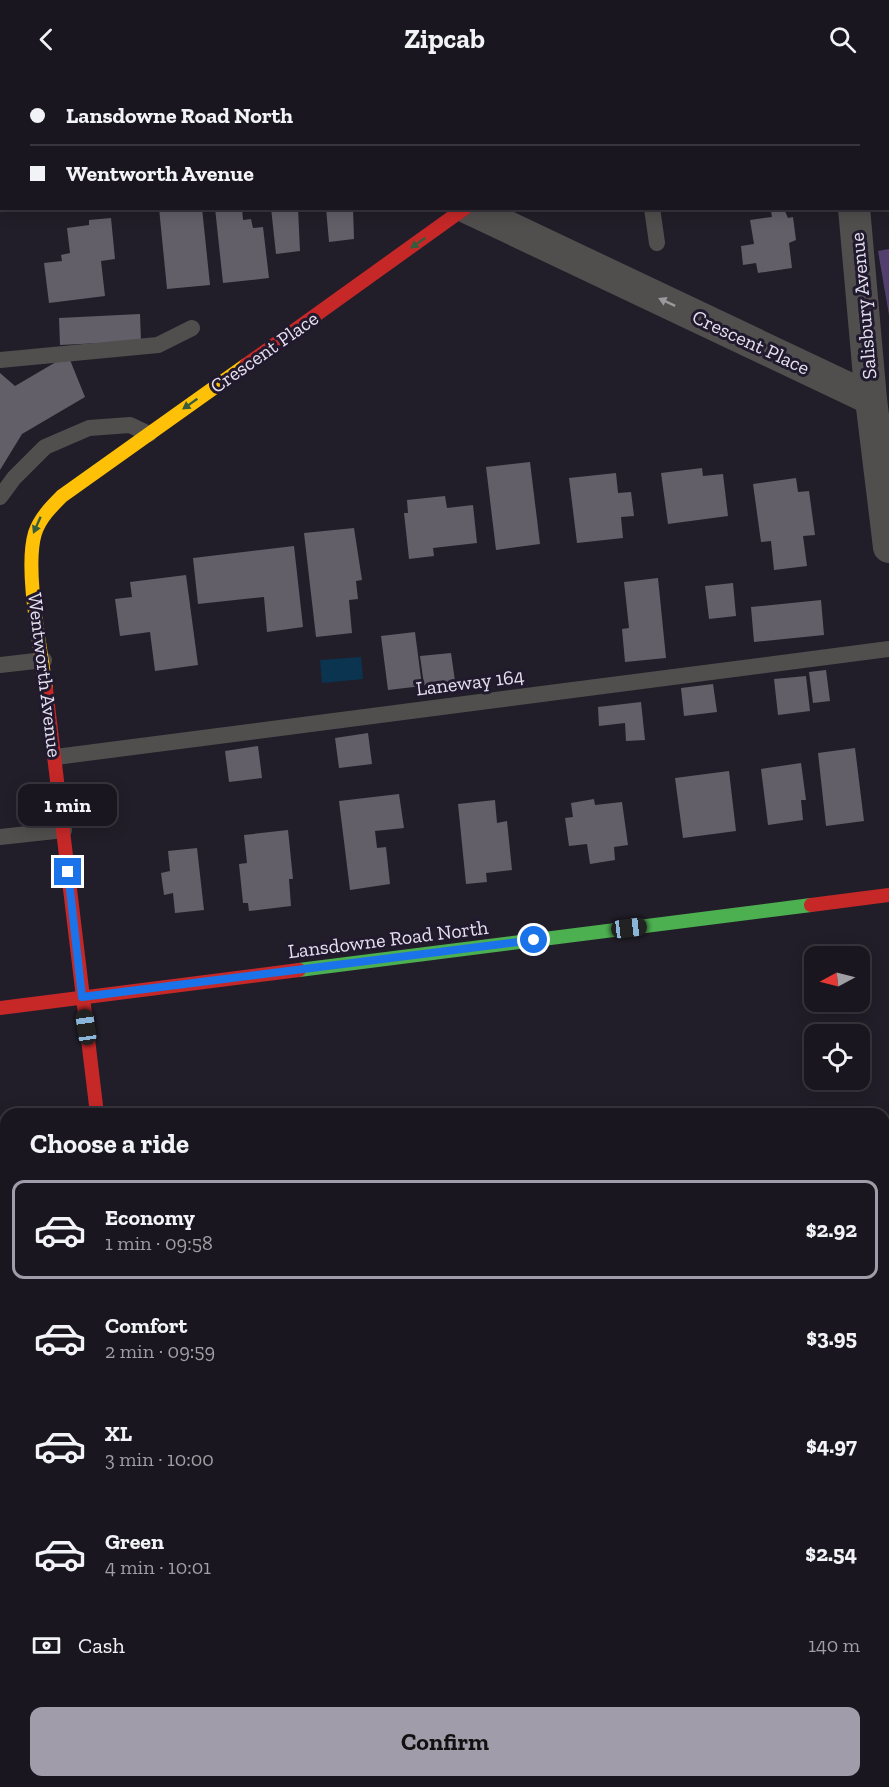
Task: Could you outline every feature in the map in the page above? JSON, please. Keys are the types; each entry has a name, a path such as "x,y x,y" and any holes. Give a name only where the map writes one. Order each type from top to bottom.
{"street":[{"name":"Crescent Place","path":"62,496 464,210"},
{"name":"Crescent Place","path":"471,210 880,397"},
{"name":"Salisbury Avenue","path":"855,210 880,397 889,547"},
{"name":"Wentworth Avenue","path":"62,496 42,514 33,534 31,563 96,1108"},
{"name":"Lansdowne Road North","path":"0,1008 889,896"}],"lane":[{"path":"652,210 657,243"},
{"path":"0,360 158,345 192,328"},
{"path":"0,497 14,478 45,447 89,428 130,425 149,434"},
{"name":"Laneway 164","path":"56,758 889,650"},
{"path":"0,665 44,660"},
{"path":"0,837 64,830"}],"shaded area":[{"path":"889,249 889,315 878,251"}],"water":[{"path":"361,657 363,679 322,683 320,660"}],"building":[{"path":"159,210 202,210 210,285 167,289"},
{"path":"215,210 242,210 243,220 251,219 253,228 263,227 269,278 223,283"},
{"path":"271,210 298,210 300,251 276,254"},
{"path":"326,210 353,210 354,239 329,242"},
{"path":"784,210 788,218 793,217 796,240 789,243 792,268 758,273 756,263 743,265 741,246 754,244 750,220 772,217 771,211"},
{"path":"111,218 115,259 101,261 105,296 49,303 44,263 62,261 61,255 70,253 67,228 89,225 89,220"},
{"path":"140,314 141,341 60,345 59,318"},
{"path":"68,355 85,397 22,434 0,470 0,373 15,386"},
{"path":"530,462 540,544 496,550 486,467"},
{"path":"702,468 703,476 723,474 728,516 668,524 661,473"},
{"path":"616,473 618,493 631,492 634,516 621,517 623,538 577,543 569,478"},
{"path":"796,478 798,492 809,491 815,535 803,536 807,566 774,570 771,541 761,542 753,484"},
{"path":"445,496 447,508 473,505 477,543 433,548 434,556 409,559 404,513 408,513 407,500"},
{"path":"354,528 362,580 356,581 358,599 349,600 352,633 316,637 304,533"},
{"path":"294,546 303,627 267,632 264,597 198,604 193,558"},
{"path":"186,575 198,665 155,671 150,632 120,636 115,599 132,597 130,582"},
{"path":"658,578 666,658 625,662 622,629 629,628 624,582"},
{"path":"733,583 736,616 709,619 705,586"},
{"path":"821,600 824,635 754,642 751,607"},
{"path":"415,632 422,686 388,690 381,636"},
{"path":"451,653 455,681 424,685 420,656"},
{"path":"826,670 830,701 813,703 809,672"},
{"path":"806,676 810,711 778,715 774,679"},
{"path":"713,684 717,712 684,716 681,688"},
{"path":"641,702 645,740 626,741 625,723 599,726 598,707"},
{"path":"368,733 372,764 339,768 335,738"},
{"path":"258,746 262,778 229,782 225,751"},
{"path":"855,748 864,821 826,826 818,753"},
{"path":"801,763 806,800 801,800 803,820 768,825 761,769"},
{"path":"729,771 736,831 683,838 675,778"},
{"path":"399,794 404,828 375,831 377,848 386,847 390,884 350,890 339,801"},
{"path":"594,799 595,805 622,802 628,845 614,847 615,860 590,864 587,844 569,846 565,818 573,817 571,803"},
{"path":"495,800 497,823 507,821 512,870 486,873 487,882 466,884 458,804"},
{"path":"288,830 293,879 289,879 291,906 249,911 248,903 243,903 239,864 247,863 244,835"},
{"path":"197,848 204,910 175,913 173,893 164,895 161,873 170,871 168,851"}],"traffic: fast":[{"path":"299,970 811,905"}],"traffic: slow":[{"path":"46,689 31,567 32,548 40,522 62,496 246,365"}],"traffic: jam":[{"path":"246,365 462,210"},
{"path":"46,689 96,1108"},
{"path":"811,905 889,895"},
{"path":"0,1008 299,970"}],"route":[{"path":"68,872 82,997 534,940"}]}
